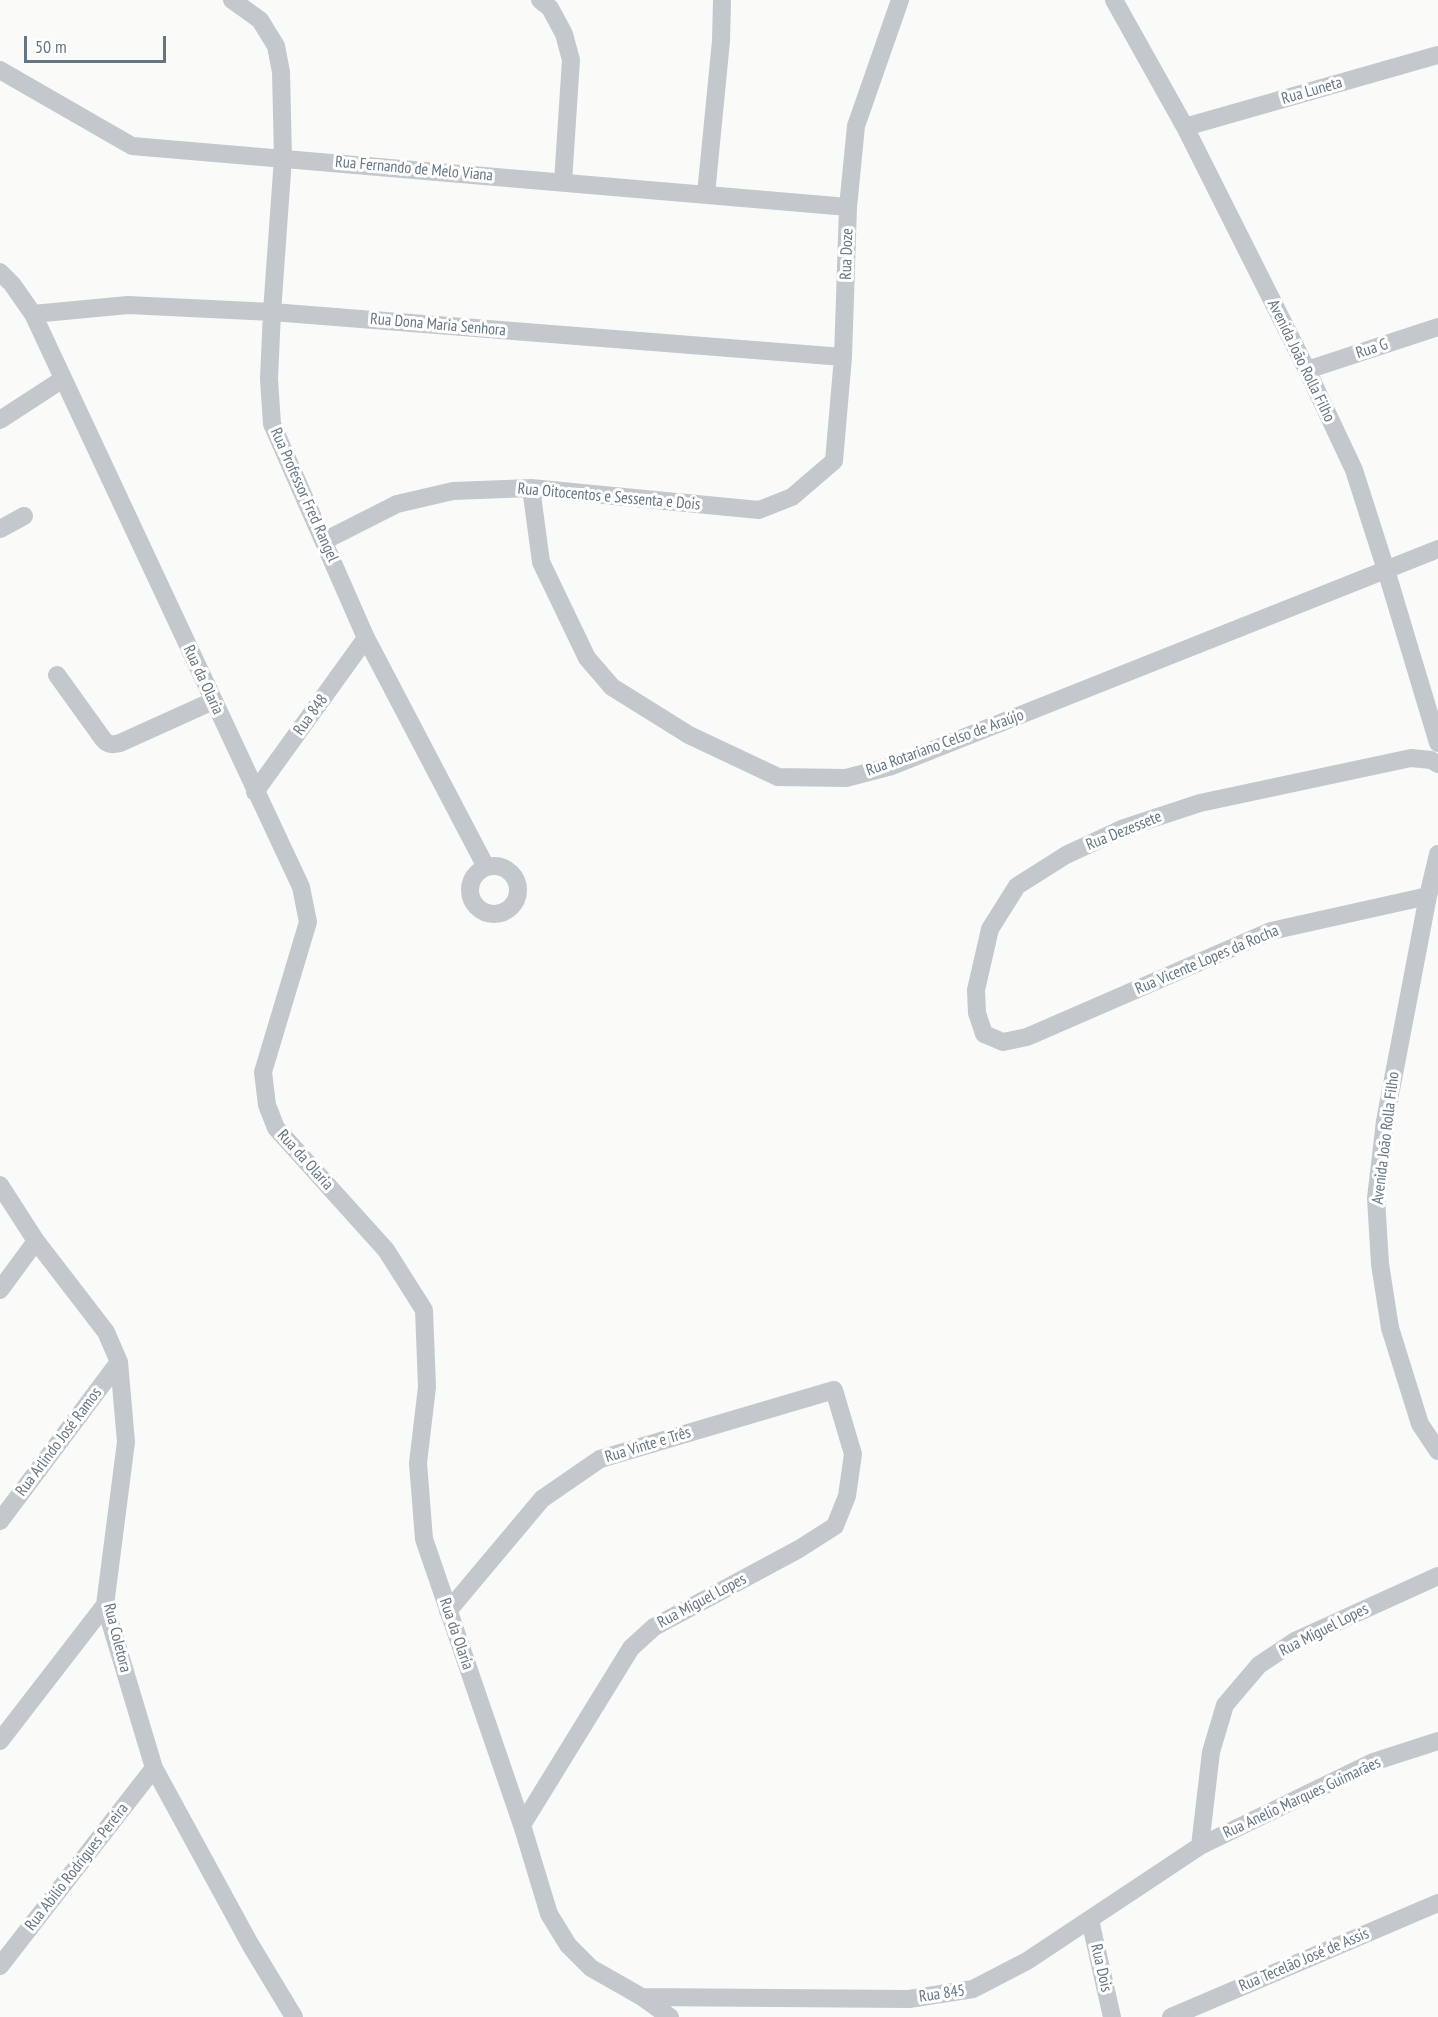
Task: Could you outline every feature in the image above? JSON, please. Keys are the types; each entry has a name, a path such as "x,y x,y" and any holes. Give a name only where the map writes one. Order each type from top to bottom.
{"street":[{"name":"Rua Professor Fred Rangel","path":"232,0 260,20 276,46 281,72 283,158 269,379 272,424 366,638 486,867"},
{"path":"540,0 550,8 564,34 571,60 563,182"},
{"path":"706,195 721,41 722,0"},
{"name":"Rua Doze","path":"792,497 834,462 843,357 848,207 856,126 900,0"},
{"name":"Avenida João Rolla Filho","path":"1114,0 1185,127 1354,470 1438,743"},
{"name":"Rua Luneta","path":"1185,127 1438,55"},
{"name":"Rua Fernando de Melo Viana","path":"0,70 132,146 848,207"},
{"name":"Rua da Olaria","path":"0,272 12,284 33,314 301,887 308,922 262,1072 267,1105 276,1128 386,1251 424,1310 427,1386 418,1463 424,1539 522,1825 549,1914 568,1945 591,1968 642,1997 670,2017"},
{"name":"Rua Dona Maria Senhora","path":"33,314 128,305 272,312 843,357"},
{"name":"Rua G","path":"1306,370 1438,327"},
{"path":"0,420 63,379"},
{"name":"Rua Oitocentos e Sessenta e Dois","path":"324,541 397,504 453,491 531,488 759,510 792,497"},
{"name":"Rua Rotariano Celso de Araújo","path":"531,488 541,562 587,658 612,687 689,735 777,777 846,778 892,766 1438,549"},
{"path":"0,529 24,516"},
{"name":"Rua 848","path":"255,792 366,638"},
{"path":"57,675 106,743 120,743 213,701"},
{"name":"Rua Dezessete","path":"1027,1037 1003,1042 984,1034 977,1013 976,990 990,929 1017,886 1066,855 1124,828 1200,803 1411,758 1431,760 1438,764"},
{"name":"Avenida João Rolla Filho","path":"1438,854 1385,1121 1376,1198 1380,1264 1390,1328 1420,1425 1438,1451"},
{"name":"Rua Vicente Lopes da Rocha","path":"1027,1037 1271,931 1428,896"},
{"name":"Rua Coletora","path":"0,1185 36,1241 106,1332 119,1362 126,1442 105,1605 154,1768 250,1944 294,2017"},
{"path":"0,1290 36,1241"},
{"name":"Rua Arlindo José Ramos","path":"0,1521 119,1362"},
{"name":"Rua Vinte e Três","path":"448,1611 542,1499 600,1459 834,1390"},
{"name":"Rua Miguel Lopes","path":"522,1825 631,1648 654,1627 799,1549 835,1526 847,1496 853,1454 834,1390"},
{"path":"1420,1425 1438,1419"},
{"name":"Rua Miguel Lopes","path":"1200,1846 1211,1752 1226,1705 1259,1665 1295,1641 1438,1576"},
{"path":"0,1741 105,1605"},
{"name":"Rua Anelio Marques Guimarães","path":"1200,1846 1373,1762 1438,1740"},
{"name":"Rua Abílio Rodrigues Pereira","path":"0,1966 154,1768"},
{"name":"Rua 845","path":"642,1997 909,1999 973,1989 1027,1961 1200,1846"},
{"name":"Rua Tecelão José de Assis","path":"1171,2017 1438,1903"},
{"name":"Rua Dois","path":"1090,1920 1112,2017"}]}
